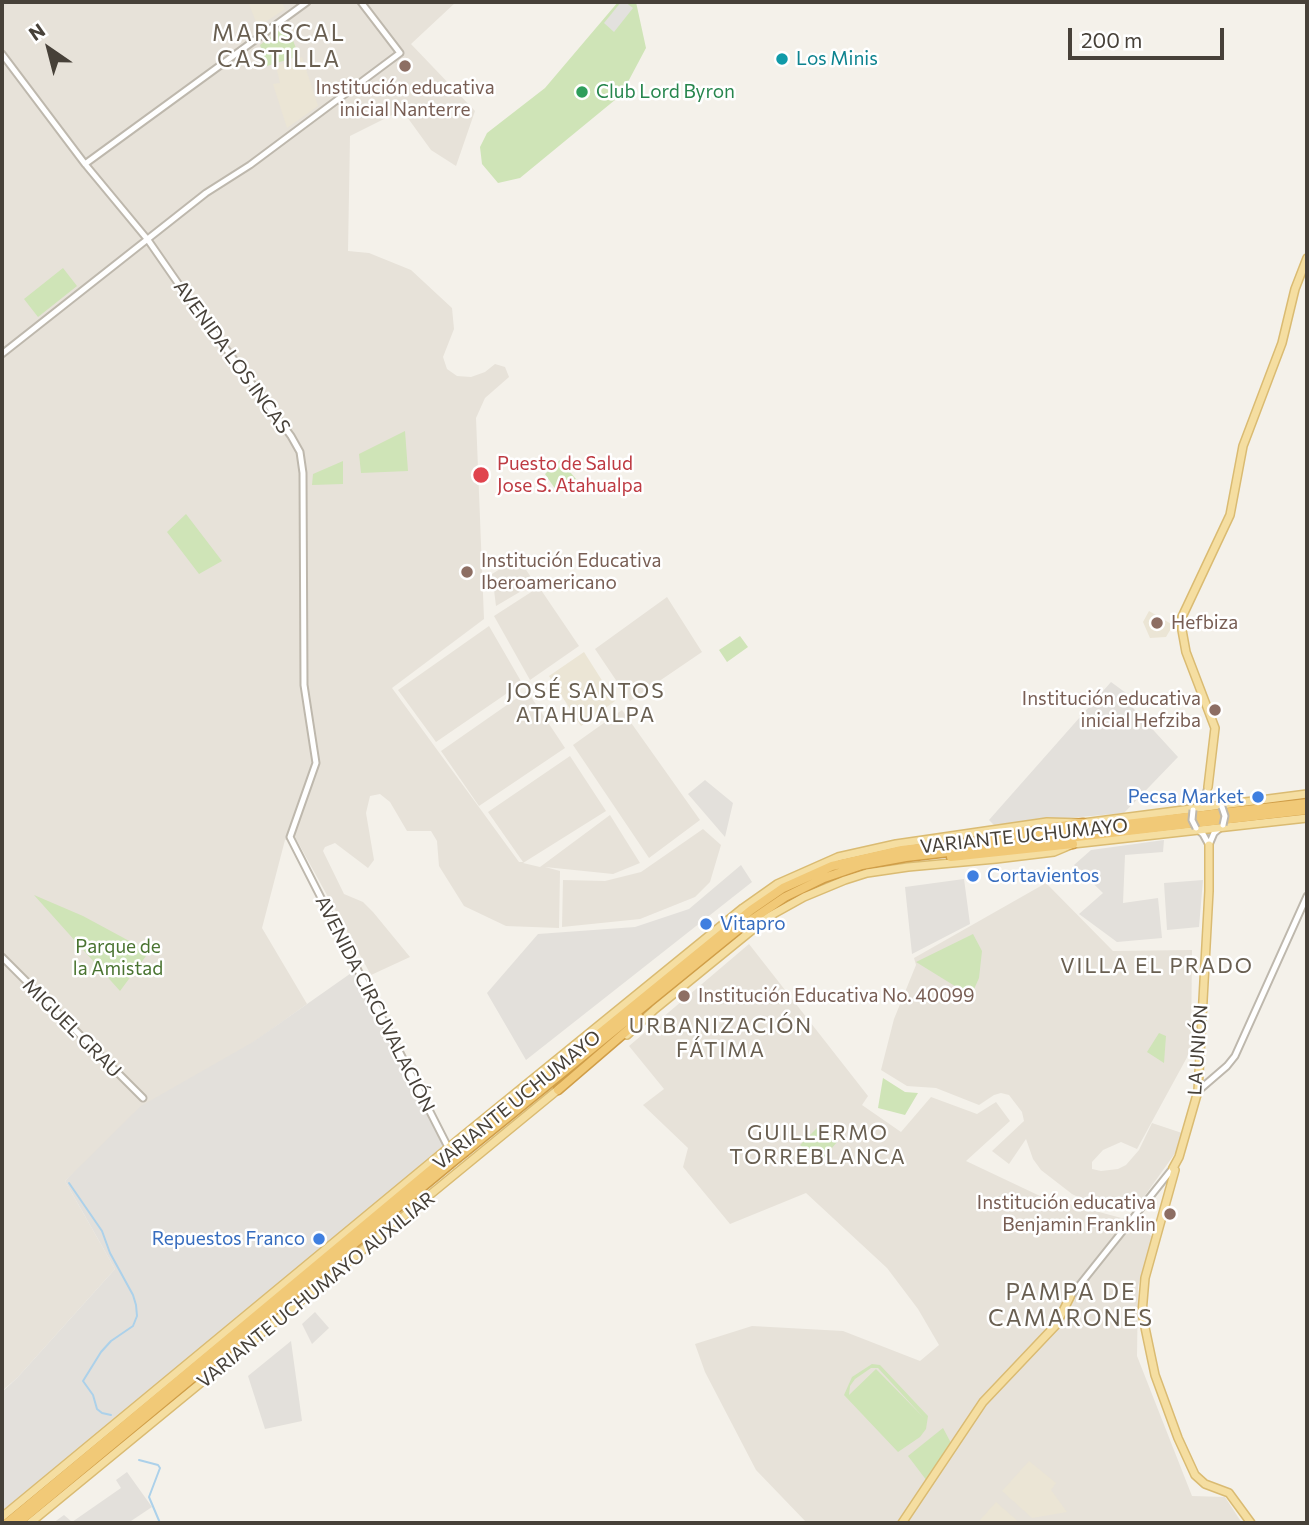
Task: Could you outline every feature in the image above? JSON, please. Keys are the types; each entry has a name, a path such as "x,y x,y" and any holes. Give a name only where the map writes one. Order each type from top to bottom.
{"highway":[{"name":"VARIANTE UCHUMAYO","path":"463,1150 751,910 783,888 825,869 852,860 902,850 1307,803"},
{"name":"VARIANTE UCHUMAYO","path":"7,1523 447,1162 744,925 792,893 862,865 1307,810"},
{"path":"953,844 976,837 1083,823"},
{"path":"932,855 970,857 1073,844"},
{"path":"558,1090 629,1029 652,1001"},
{"name":"VARIANTE UCHUMAYO","path":"23,1522 447,1162"}],"main road":[{"path":"1208,788 1215,729 1183,639 1182,617 1230,515 1243,446 1282,343 1295,289 1307,258"},
{"path":"1083,823 1307,794"},
{"name":"VARIANTE UCHUMAYO AUXILIAR","path":"117,1453 588,1068 749,932 768,917 804,897 845,880 874,872 1054,852 1073,844 1307,818"},
{"name":"VARIANTE UCHUMAYO","path":"2,1517 448,1148 764,892 821,864 871,848 1047,822 1083,823"},
{"name":"LA UNIÓN","path":"1209,845 1198,1091 1180,1157 1173,1167 1175,1170 1145,1278 1142,1313 1154,1375 1195,1475 1205,1484 1229,1493 1251,1523"},
{"path":"902,1523 983,1402 1056,1325 1070,1297"},
{"name":"VARIANTE UCHUMAYO","path":"23,1522 117,1453"}],"street":[{"path":"85,164 307,2"},
{"path":"2,354 206,193 250,165 400,53 361,2"},
{"name":"AVENIDA LOS INCAS","path":"2,54 85,164 148,240 300,452 303,473 304,685 316,763 290,837"},
{"path":"1208,788 1211,799 1221,806 1225,816 1209,845"},
{"path":"1208,788 1203,800 1194,810 1192,820 1209,845"},
{"name":"AVENIDA CIRCUVALACIÓN","path":"290,837 448,1148 464,1168"},
{"path":"1198,1091 1236,1056 1307,896"},
{"name":"MIGUEL GRAU","path":"2,957 143,1098"},
{"path":"1070,1297 1173,1167"}],"shaded area":[{"path":"2,2 456,2 411,44 475,111 456,166 431,150 402,110 350,136 348,251 369,253 411,270 452,308 454,329 443,357 447,369 457,376 471,377 485,372 495,364 505,367 509,377 485,398 476,418 484,619 392,688 519,862 523,862 488,812 570,756 606,811 523,863 540,867 610,815 640,863 613,874 545,867 560,871 559,928 506,926 464,906 439,866 437,841 431,831 407,831 390,802 380,794 370,796 366,813 374,860 368,868 335,843 325,847 323,851 344,894 363,902 410,957 371,975 295,837 285,840 262,928 307,1004 85,1163 65,1181 115,1269 17,1378 2,1391"},
{"path":"248,2 282,2 285,9 258,27"},
{"path":"621,2 633,8 614,32 604,23"},
{"path":"302,57 318,106 287,128 273,84 280,83 276,66"},
{"path":"518,558 535,583 496,606 492,574"},
{"path":"539,587 579,646 530,680 494,616"},
{"path":"667,597 702,652 630,701 595,649"},
{"name":"Hefbiza","path":"1149,611 1173,625 1166,637 1150,638 1143,622"},
{"path":"489,626 522,683 436,742 398,690"},
{"path":"584,652 615,701 581,726 549,676"},
{"path":"1111,682 1126,693 1123,697 1178,757 1124,813 994,825 989,820"},
{"path":"527,691 565,748 479,806 441,751"},
{"path":"622,710 700,820 649,858 573,745"},
{"path":"705,780 733,803 725,837 688,794"},
{"path":"703,829 721,845 710,882 695,897 640,919 562,927 563,880 605,881 641,872"},
{"path":"1164,840 1163,852 1125,855 1123,903 1158,898 1162,938 1117,942 1079,914 1103,893 1074,865 1091,850"},
{"path":"741,865 752,882 526,1060 487,993 538,934 635,927 689,909"},
{"path":"964,879 970,924 912,954 905,887"},
{"path":"1203,880 1199,927 1167,930 1164,883"},
{"path":"1046,883 1113,951 1192,950 1191,1050 1137,1149 1121,1142 1103,1150 1092,1162 1092,1169 1101,1171 1126,1165 1139,1150 1152,1123 1182,1133 1176,1152 1141,1201 1129,1207 1084,1200 1072,1194 1041,1170 1033,1159 1026,1139 1009,1164 992,1151 1024,1121 1022,1112 1009,1095 994,1095 979,1105 936,1088 907,1086 881,1070 894,1019 916,965 914,958"},
{"path":"749,944 868,1096 862,1105 901,1132 931,1097 977,1114 996,1102 1010,1121 966,1161 1040,1196 1125,1219 1153,1237 1138,1286 1137,1356 1192,1496 1225,1497 1242,1523 807,1523 756,1470 705,1372 695,1344 752,1326 843,1331 920,1361 939,1345 918,1309 887,1268 806,1193 730,1224 683,1167 688,1148 643,1105 664,1089 629,1046"},
{"path":"354,971 444,1148 2,1515 2,1392 115,1269 65,1181 141,1106 253,1042"},
{"path":"315,1312 329,1328 312,1344 302,1324"},
{"path":"291,1341 302,1421 265,1429 248,1376"},
{"path":"1029,1461 1056,1483 1051,1490 1067,1512 1032,1518 1002,1491"},
{"path":"127,1472 152,1507 128,1523 53,1523 64,1515 72,1522 121,1488 116,1480"},
{"path":"996,1502 1020,1523 983,1523 980,1520"}],"green space":[{"name":"Club Lord Byron","path":"618,2 636,2 646,48 621,95 520,178 498,183 482,164 480,147 487,133 545,88"},
{"name":"MARISCAL CASTILLA","path":"287,25 299,56 267,66 260,45"},
{"path":"63,268 77,286 38,317 24,299"},
{"path":"405,431 408,471 361,473 359,454"},
{"path":"560,460 576,479 558,493 545,474"},
{"path":"343,461 343,484 312,485 313,474"},
{"path":"186,514 222,561 199,574 167,532"},
{"path":"740,636 748,647 727,662 719,650"},
{"name":"Parque de la Amistad","path":"34,895 83,916 146,950 146,956 120,991"},
{"path":"973,934 982,951 979,978 971,996 916,962"},
{"path":"1159,1033 1166,1036 1164,1063 1147,1052"},
{"path":"883,1078 905,1092 918,1093 905,1115 878,1108"},
{"path":"818,1127 837,1142 820,1162 800,1145"},
{"path":"872,1364 880,1365 928,1416 926,1429 920,1437 898,1452 844,1395 852,1377","holes":["871,1368 878,1368 924,1418 876,1369 849,1395 850,1386 855,1379"]},
{"path":"943,1428 951,1443 927,1481 908,1456"}],"waterway":[{"path":"69,1183 102,1231 136,1305 137,1316 133,1326 111,1341 83,1381 93,1395 97,1409 111,1415"},
{"path":"139,1460 160,1468 149,1497 160,1523"}],"place":[{"name":"Los Minis","path":"782,59"},
{"name":"Institución educativa inicial Nanterre","path":"405,66"},
{"name":"Club Lord Byron","path":"582,92"},
{"name":"Puesto de Salud Jose S. Atahualpa","path":"481,475"},
{"name":"Institución Educativa Iberoamericano","path":"467,572"},
{"name":"Hefbiza","path":"1157,623"},
{"name":"Institución educativa inicial Hefziba","path":"1215,710"},
{"name":"Pecsa Market","path":"1258,797"},
{"name":"Cortavientos","path":"973,876"},
{"name":"Vitapro","path":"706,924"},
{"name":"Institución Educativa No. 40099","path":"684,996"},
{"name":"Institución educativa Benjamin Franklin","path":"1170,1214"},
{"name":"Repuestos Franco","path":"319,1239"}],"district":[{"name":"MARISCAL CASTILLA","path":"279,46"},
{"name":"JOSÉ SANTOS ATAHUALPA","path":"586,703"},
{"name":"VILLA EL PRADO","path":"1157,966"},
{"name":"URBANIZACIÓN FÁTIMA","path":"721,1038"},
{"name":"GUILLERMO TORREBLANCA","path":"818,1145"},
{"name":"PAMPA DE CAMARONES","path":"1071,1305"}]}
